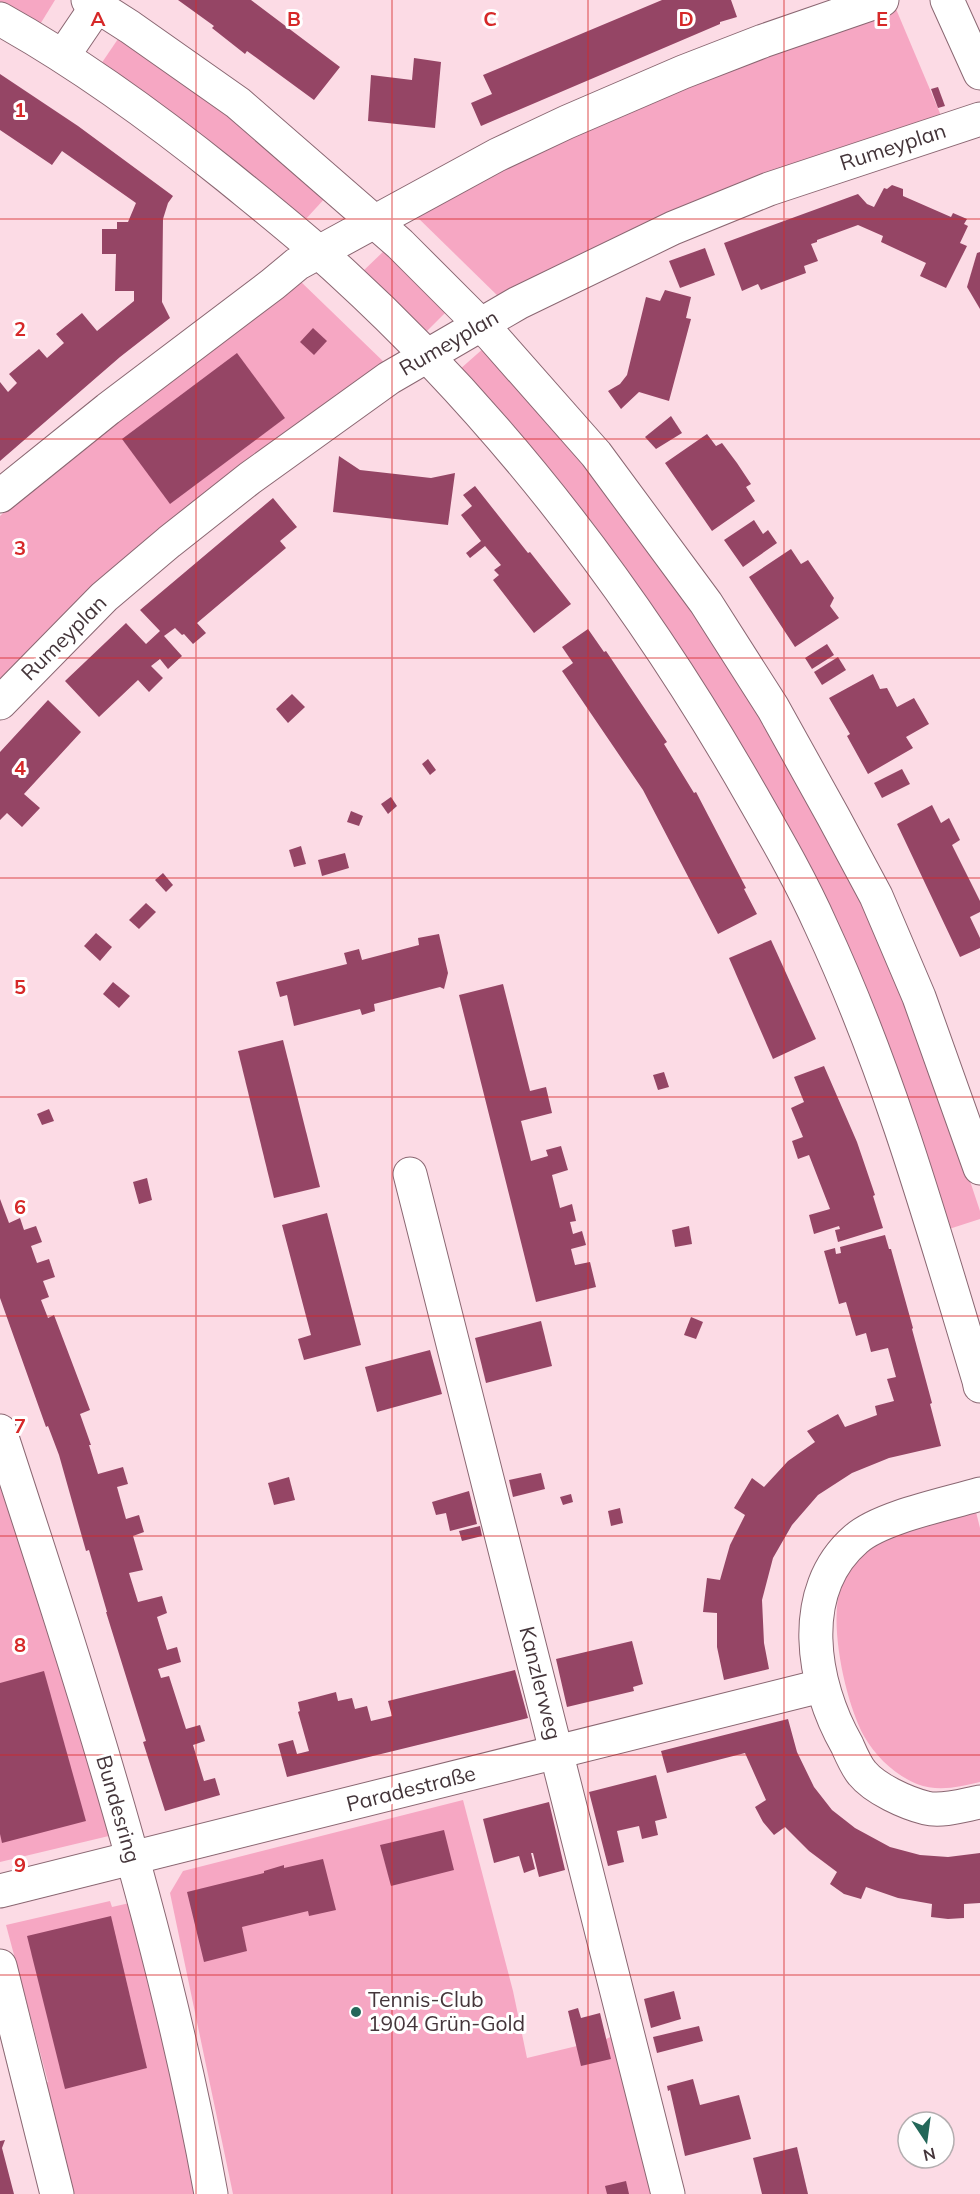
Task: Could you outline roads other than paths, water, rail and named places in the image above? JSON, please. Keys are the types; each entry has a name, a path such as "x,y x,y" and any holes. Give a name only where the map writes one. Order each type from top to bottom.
{"street":[{"path":"0,496 108,409 297,264 497,155 567,122 703,64 882,0"},
{"path":"947,0 980,73"},
{"path":"63,56 95,2 238,103 400,244 481,324 596,454 706,603 773,708 876,896 919,997 980,1168"},
{"path":"0,19 93,75 192,148 340,272 449,380 552,498 602,562 655,638 718,736 772,831 820,923 859,1012 900,1121 980,1385"},
{"name":"Rumeyplan","path":"0,703 104,597 169,542 250,478 389,378 558,282 673,228 769,189 980,119"},
{"name":"Kanzlerweg","path":"410,1174 668,2194"},
{"path":"952,1291 980,1309"},
{"path":"980,1380 980,1385"},
{"name":"Bundesring","path":"0,1431 68,1638 132,1859 182,2046 211,2194"},
{"path":"980,1494 890,1521 857,1538 831,1568 818,1605 815,1640 821,1686 837,1728 863,1774 892,1795 928,1809 980,1802"},
{"name":"Paradestraße","path":"0,1891 821,1686"},
{"path":"0,1966 57,2194"}],"place":[{"name":"Tennis-Club 1904 Grün-Gold","path":"356,2012"}]}
